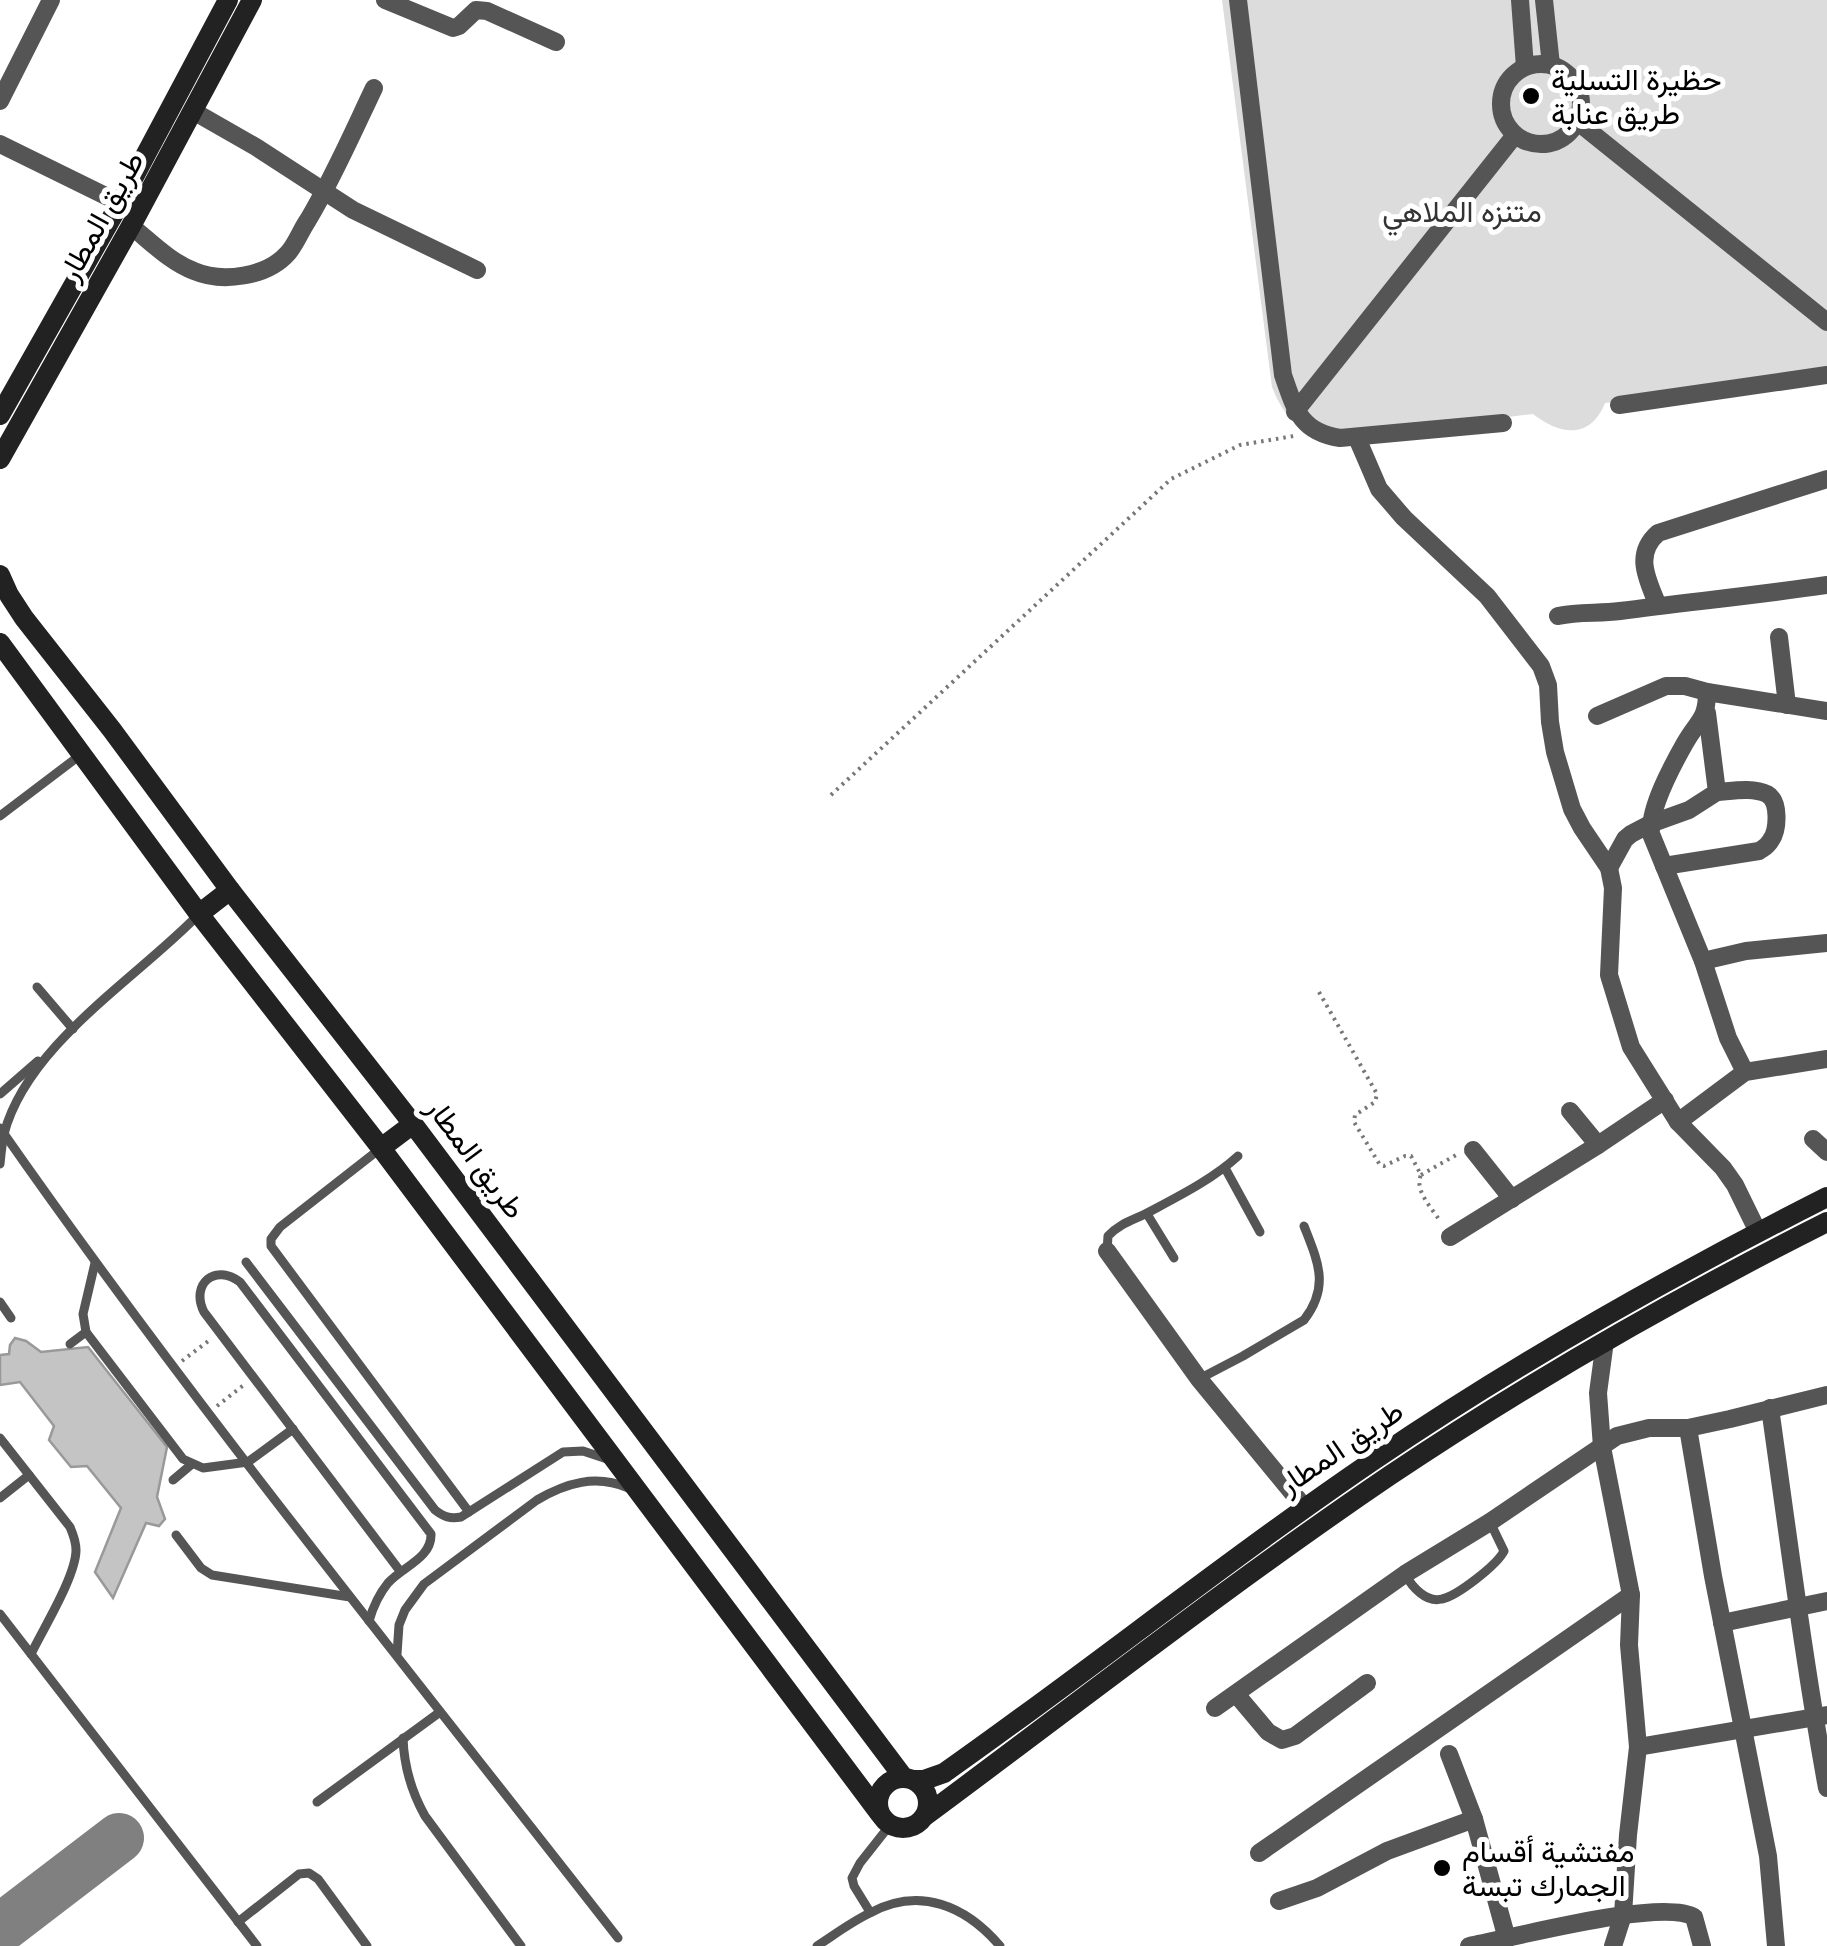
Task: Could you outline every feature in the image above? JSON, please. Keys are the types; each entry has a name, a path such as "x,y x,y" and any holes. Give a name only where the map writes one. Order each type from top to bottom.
{"main road":[{"name":"طريق المطار","path":"0,415 120,203 228,0"},
{"name":"طريق المطار","path":"0,460 252,0"},
{"name":"طريق المطار","path":"0,575 16,607 909,1779 934,1778 952,1768 1304,1508 1452,1409 1593,1323 1827,1198"},
{"path":"0,643 199,914 381,1148 885,1820 906,1829 917,1825 925,1816 928,1799 924,1788 909,1779 893,1780 883,1788 878,1804 885,1820"},
{"path":"82,754 112,730"},
{"path":"199,914 230,890"},
{"path":"381,1148 413,1124"},
{"name":"طريق المطار","path":"925,1816 1318,1526 1463,1428 1605,1341 1827,1222"},
{"path":"1593,1323 1605,1341"},
{"path":"1304,1508 1318,1526"}],"street":[{"path":"0,101 52,0"},
{"path":"1238,0 1283,376 1295,412 1318,432 1340,438 1503,423"},
{"path":"1520,0 1525,67"},
{"path":"1544,0 1550,65"},
{"path":"389,1 453,28 476,10 487,11 556,42"},
{"path":"1550,65 1574,80 1582,109 1578,122 1558,142 1527,142 1506,124 1501,97 1513,75 1525,67 1550,65"},
{"path":"131,226 190,270 222,276 252,274 270,266 287,254 324,192 374,88"},
{"path":"193,111 353,210 478,270"},
{"path":"1578,122 1827,322"},
{"path":"1295,412 1515,135"},
{"path":"0,144 120,203"},
{"path":"1619,405 1827,375"},
{"path":"1357,438 1379,489 1404,518 1487,596 1541,666 1548,685 1555,752 1572,809 1610,868 1610,975 1620,1017 1632,1046 1678,1122 1729,1177 1758,1232"},
{"path":"1658,606 1644,571 1644,556 1648,543 1658,533 1827,479"},
{"path":"1558,616 1827,585"},
{"path":"1779,636 1786,705"},
{"path":"1597,716 1666,686 1827,711"},
{"path":"1708,692 1717,792"},
{"path":"1707,713 1684,744 1650,824 1728,1038 1745,1072"},
{"path":"1610,868 1625,838 1689,810 1717,792 1744,790 1768,794 1774,800 1775,830 1770,841 1758,851 1664,866"},
{"path":"1703,961 1827,942"},
{"path":"1678,1122 1745,1072 1827,1059"},
{"path":"1450,1237 1665,1100"},
{"path":"1570,1110 1598,1145"},
{"path":"1474,1150 1512,1199"},
{"path":"1108,1251 1200,1379 1304,1508"},
{"path":"1605,1341 1598,1394 1602,1447 1631,1595 1629,1644 1638,1746 1623,1914 1614,1946"},
{"path":"1215,1708 1405,1574 1628,1432 1688,1428 1827,1395"},
{"path":"1770,1408 1803,1650 1820,1716 1827,1788"},
{"path":"1688,1428 1768,1856 1776,1946"},
{"path":"1259,1853 1631,1595"},
{"path":"1722,1623 1827,1601"},
{"path":"1236,1694 1272,1736 1289,1739 1367,1683"},
{"path":"1638,1746 1820,1716"},
{"path":"1450,1754 1474,1819 1506,1939"},
{"path":"1279,1901 1317,1888 1386,1852 1474,1819"},
{"path":"1469,1946 1623,1914 1691,1914 1697,1922 1702,1946"}],"lane":[{"path":"0,816 82,754"},
{"path":"0,1094 199,914"},
{"path":"37,987 73,1029"},
{"path":"0,1164 2,1131 25,1087 55,1046"},
{"path":"2,1131 174,1367 618,1938"},
{"path":"381,1148 280,1228 271,1239 271,1246 469,1512"},
{"path":"1108,1251 1110,1233 1120,1224 1146,1214 1225,1168 1238,1156"},
{"path":"1225,1168 1260,1232"},
{"path":"1146,1214 1174,1258"},
{"path":"1200,1379 1304,1320 1309,1313 1318,1294 1320,1268 1304,1226"},
{"path":"246,1262 443,1516 461,1517 563,1452 583,1451 615,1463"},
{"path":"95,1263 83,1314 86,1332 176,1451 203,1468 248,1462 293,1429"},
{"path":"369,1621 384,1589 430,1547 428,1529 240,1282 232,1276 212,1276 199,1292 204,1312 400,1572"},
{"path":"0,1302 11,1318"},
{"path":"70,1344 86,1332"},
{"path":"0,1438 75,1538 72,1571 31,1654"},
{"path":"173,1480 192,1464"},
{"path":"0,1498 29,1476"},
{"path":"397,1657 399,1625 424,1584 538,1500 586,1480 621,1484 637,1492"},
{"path":"1405,1574 1410,1584 1430,1599 1441,1600 1453,1594 1501,1557 1504,1551 1490,1522"},
{"path":"176,1535 200,1568 212,1575 350,1597"},
{"path":"0,1614 257,1946"},
{"path":"317,1802 440,1712"},
{"path":"404,1738 407,1772 417,1802 520,1946"},
{"path":"870,1912 852,1878 885,1820"},
{"path":"238,1922 300,1874 310,1873 366,1946"},
{"path":"817,1946 870,1912 906,1901 944,1904 978,1922 1000,1946"}],"path":[{"path":"831,795 1171,480 1240,445 1318,432"},
{"path":"1319,992 1377,1094 1375,1102 1355,1115 1354,1122 1380,1165 1410,1156 1421,1174"},
{"path":"1450,1237 1418,1187 1418,1180 1421,1174 1454,1156 1474,1150"},
{"path":"174,1367 220,1332"},
{"path":"210,1413 253,1376"}],"green space":[{"name":"متنزه الملاهي","path":"1222,0 1827,0 1827,378 1605,403 1591,423 1574,430 1564,430 1533,414 1330,439 1301,426 1282,408 1272,387"}],"building":[{"path":"15,1338 41,1352 88,1347 167,1447 157,1497 165,1519 159,1526 146,1523 113,1598 95,1572 121,1508 87,1466 71,1467 49,1440 54,1426 20,1382 0,1385 0,1355 9,1354"}],"taxiway":[{"path":"0,1929 119,1838"}],"place":[{"name":"حظيرة التسلية طريق عنابة","path":"1531,96"},
{"name":"مفتشية أقسام الجمارك تبسة","path":"1442,1868"}]}
